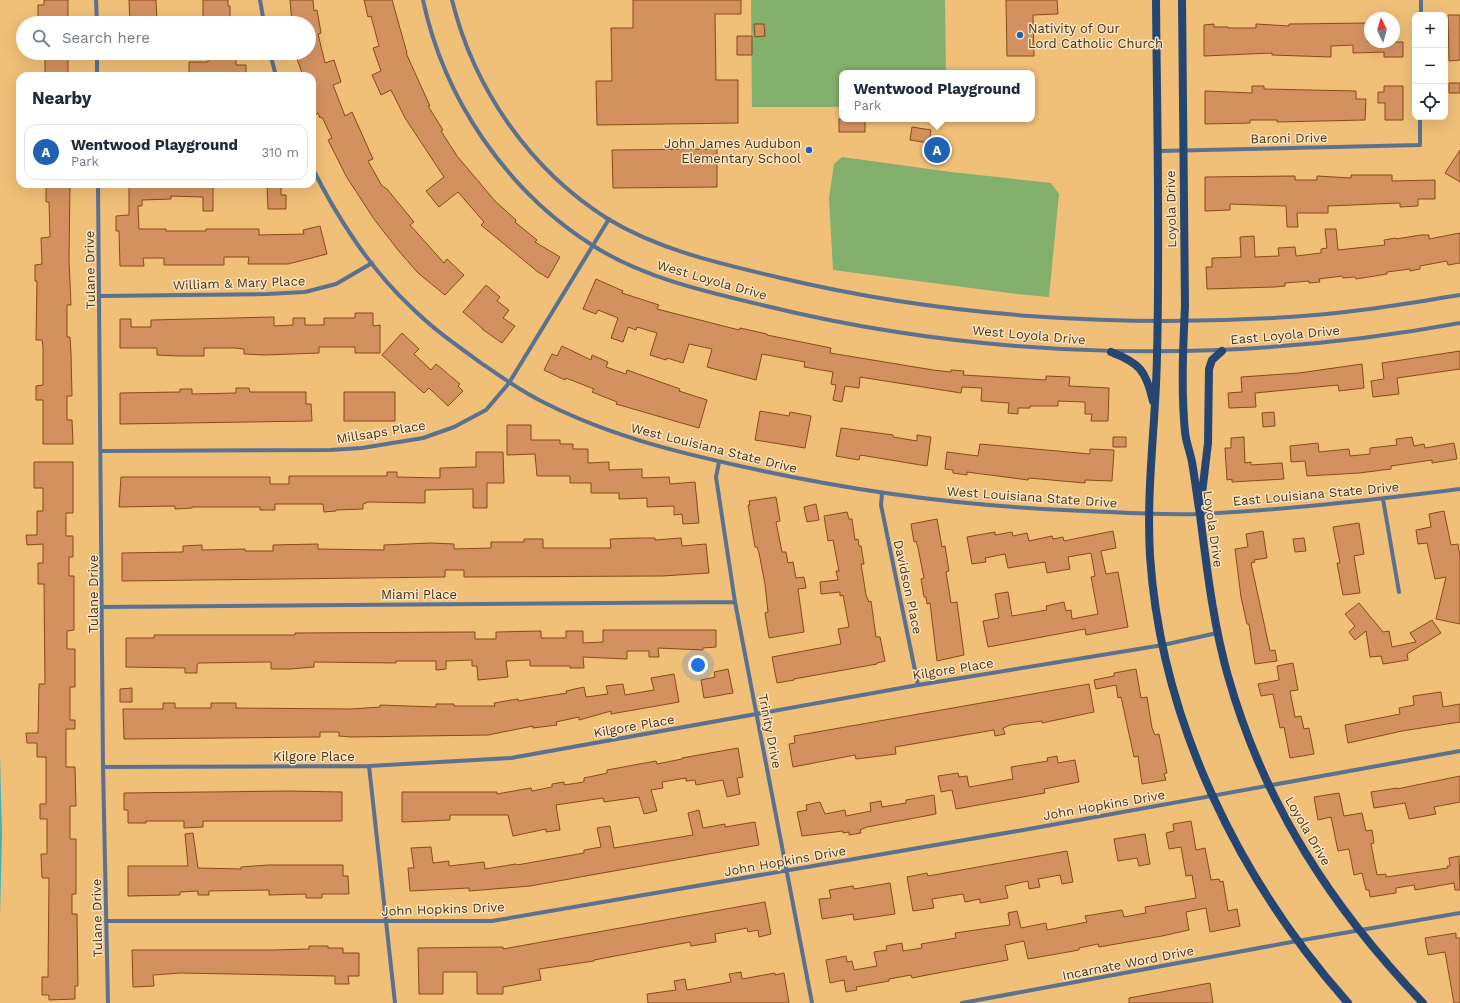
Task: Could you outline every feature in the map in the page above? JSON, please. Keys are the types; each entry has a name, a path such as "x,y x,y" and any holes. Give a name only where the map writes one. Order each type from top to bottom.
{"main road":[{"name":"Loyola Drive","path":"1156,0 1158,150 1157,352 1155,412 1150,463 1149,514 1155,601 1163,645 1174,690 1191,741 1212,796 1238,848 1257,881 1297,941 1348,1003"},
{"name":"Loyola Drive","path":"1182,0 1184,321 1182,352 1183,407 1217,633 1228,676 1244,725 1268,785 1299,844 1358,931 1423,1003"},
{"path":"1200,514 1208,444 1209,368 1212,360 1222,351"},
{"path":"1111,352 1128,359 1144,373 1155,412"}],"street":[{"path":"96,0 97,16"},
{"path":"260,0 263,16"},
{"name":"West Loyola Drive","path":"423,0 434,41 453,89 470,120 489,147 510,173 542,205 592,245 629,265 672,281 708,292 794,313 929,336 1111,352"},
{"name":"West Loyola Drive","path":"452,0 459,28 482,81 512,128 536,158 562,184 609,219 638,235 681,252 717,263 801,283 872,297 1004,313 1124,321 1157,320"},
{"path":"1421,0 1421,12"},
{"path":"97,60 97,72"},
{"path":"272,60 275,72"},
{"name":"Baroni Drive","path":"1158,150 1420,145 1420,120"},
{"name":"West Louisiana State Drive","path":"316,174 347,228 372,263 409,306 451,342 509,383 543,402 591,425 648,444 719,462 808,481 882,492 1019,508 1149,514"},
{"name":"Tulane Drive","path":"98,188 108,1003"},
{"name":"Millsaps Place","path":"102,451 330,450 362,448 423,438 454,427 486,410 509,383 609,219"},
{"name":"William & Mary Place","path":"100,296 267,294 304,292 336,284 372,263"},
{"name":"East Loyola Drive","path":"1157,320 1184,321 1290,317 1368,309 1460,295"},
{"name":"East Loyola Drive","path":"1111,352 1222,351 1322,343 1460,323"},
{"name":"Trinity Drive","path":"719,462 716,477 735,602 812,1003"},
{"name":"East Louisiana State Drive","path":"1149,514 1200,514 1308,507 1460,489"},
{"name":"Davidson Place","path":"882,492 880,505 918,685"},
{"path":"1383,499 1399,592"},
{"name":"Miami Place","path":"103,607 735,602"},
{"name":"Kilgore Place","path":"104,767 369,766 511,758 918,685 1163,645 1217,633"},
{"name":"John Hopkins Drive","path":"107,921 492,920 787,871 1212,796 1460,750"},
{"path":"369,766 395,1003"},
{"path":"1358,931 1460,913"},
{"name":"Incarnate Word Drive","path":"962,1003 1358,931"}],"green space":[{"path":"751,0 945,0 946,70 839,70 839,107 752,107"},
{"path":"842,157 951,172 1051,183 1059,194 1049,297 833,270 829,198 834,164"}],"water":[{"path":"0,755 2,835 0,916"}],"building":[{"path":"44,0 68,0 68,16 38,16 38,5 44,5"},
{"path":"129,0 156,0 157,16 130,16"},
{"path":"203,0 228,0 228,6 230,6 230,16 203,16"},
{"path":"290,0 313,0 314,11 317,10 321,33 318,34 325,63 334,60 341,82 333,85 345,116 352,112 373,159 368,161 382,186 387,189 414,222 410,225 444,263 447,259 464,275 445,295 418,273 398,250 374,219 346,176 328,140 332,138 322,117 320,118 318,113 316,114 316,72 302,72 297,60 316,60 316,16 291,16"},
{"path":"364,0 392,0 406,53 430,106 428,106 443,130 441,131 457,156 495,201 516,220 515,222 537,240 535,242 560,257 548,278 538,272 481,225 484,222 458,192 439,207 426,191 444,177 405,118 391,90 381,95 372,75 381,71 373,48 379,46 371,16 368,17"},
{"path":"633,0 741,0 741,14 715,14 716,80 738,80 738,123 597,125 596,81 612,81 611,28 633,28"},
{"name":"Nativity of Our Lord Catholic Church","path":"1006,0 1057,0 1058,14 1033,15 1034,56 1007,56"},
{"path":"1448,15 1460,15 1460,60 1449,61"},
{"path":"1364,23 1364,48 1400,48 1400,42 1403,42 1403,57 1384,57 1384,52 1353,53 1353,45 1331,46 1331,57 1272,55 1272,53 1204,56 1204,25 1214,24 1214,27 1228,28 1256,28 1256,24 1289,26 1289,24"},
{"path":"754,24 764,24 765,36 755,37"},
{"path":"737,36 752,36 752,55 737,55"},
{"path":"45,60 68,60 68,72 45,72"},
{"path":"208,60 236,60 236,65 246,65 246,72 189,72 189,62 208,62"},
{"path":"1449,83 1460,83 1460,93 1449,93"},
{"path":"1252,86 1264,86 1264,89 1356,91 1356,99 1366,99 1365,120 1277,122 1277,120 1250,120 1250,123 1205,124 1205,91 1252,93"},
{"path":"1384,86 1403,86 1403,120 1385,120 1385,103 1378,103 1378,92 1384,92"},
{"path":"839,122 865,122 865,132 839,132"},
{"path":"912,127 931,130 929,143 910,140"},
{"path":"717,149 717,187 613,188 612,150"},
{"path":"1460,150 1460,182 1445,173"},
{"path":"1351,175 1392,175 1392,181 1435,180 1435,199 1418,199 1418,206 1400,207 1400,203 1328,206 1328,213 1297,213 1298,227 1287,227 1286,206 1230,204 1230,210 1205,211 1205,177 1295,176 1295,180 1317,180 1317,176 1351,178"},
{"path":"46,188 70,188 69,260 71,305 67,305 67,337 70,337 72,396 67,396 67,420 72,420 73,444 43,444 43,400 36,400 36,386 43,385 43,347 42,340 36,340 37,281 35,281 35,265 42,264 41,238 50,237 49,202 46,202"},
{"path":"129,188 213,188 213,211 203,211 203,197 171,196 171,199 142,200 142,206 138,206 139,229 206,231 206,229 259,229 259,235 304,234 303,230 320,226 327,254 288,264 248,264 249,257 224,257 224,265 164,265 164,258 143,258 144,266 120,266 119,231 116,231 116,216 129,215"},
{"path":"267,188 281,188 281,195 286,195 286,209 268,209"},
{"path":"1325,229 1336,229 1338,250 1385,245 1384,240 1396,238 1429,235 1429,239 1460,233 1460,263 1448,265 1447,261 1420,266 1420,269 1410,271 1410,269 1387,272 1387,274 1356,279 1355,277 1343,278 1342,276 1319,279 1320,282 1309,283 1309,281 1285,283 1285,286 1275,287 1207,289 1206,267 1212,267 1212,258 1241,257 1240,237 1254,236 1255,257 1279,256 1278,248 1295,247 1296,256 1321,253 1321,249 1327,248"},
{"path":"596,279 623,291 622,293 659,305 657,309 739,330 740,328 831,348 830,353 933,370 951,372 951,370 964,371 963,375 1046,380 1046,376 1070,377 1069,386 1109,388 1108,421 1091,421 1092,414 1085,414 1085,402 1058,401 1058,406 1030,406 1030,408 1018,408 1018,414 1008,413 1009,403 981,401 982,388 962,387 961,393 860,377 859,388 845,386 842,402 833,400 836,385 831,384 833,372 804,367 805,362 762,354 756,380 707,367 712,349 689,344 683,363 667,358 666,360 650,355 657,333 637,327 636,330 628,327 623,342 611,338 618,318 598,310 596,314 583,309"},
{"path":"486,285 500,297 497,301 509,310 503,318 515,326 502,343 482,329 463,312"},
{"path":"355,313 373,313 373,326 380,325 380,353 355,353 355,347 319,347 319,353 264,355 244,354 244,349 204,348 204,356 179,356 157,355 157,348 120,348 120,319 131,319 131,327 151,327 151,320 274,317 274,326 293,325 293,318 305,318 305,325 324,325 324,318 355,318"},
{"path":"402,333 419,349 414,354 431,370 436,364 460,384 458,386 463,391 448,406 429,388 424,393 382,355"},
{"path":"562,346 591,360 592,355 608,362 606,367 626,374 627,370 680,389 679,391 707,400 699,428 616,404 617,402 592,392 594,389 566,378 565,380 544,370 552,354 557,356"},
{"path":"1460,351 1460,369 1397,378 1399,394 1373,397 1371,381 1384,379 1382,363"},
{"path":"1362,364 1364,388 1339,391 1338,385 1255,393 1256,407 1229,408 1228,393 1242,392 1241,377 1299,373"},
{"path":"236,388 249,388 250,392 306,392 306,404 311,404 312,421 120,424 120,393 180,392 180,389 192,389 192,394 236,393"},
{"path":"344,392 395,392 395,421 344,421"},
{"path":"760,411 789,416 790,412 811,416 805,448 755,440"},
{"path":"1274,412 1275,426 1263,427 1262,413"},
{"path":"507,425 531,425 531,440 560,440 560,444 573,444 573,449 588,449 588,463 609,462 609,470 642,469 642,478 669,477 670,484 695,482 699,523 683,524 682,514 674,515 674,506 647,507 647,498 619,499 619,493 591,493 591,483 570,483 570,476 537,476 535,454 507,455"},
{"path":"841,428 893,435 893,437 917,441 917,435 931,437 927,466 860,455 859,460 836,456"},
{"path":"1113,437 1126,437 1126,447 1113,447"},
{"path":"1244,437 1245,463 1251,462 1251,465 1282,463 1284,479 1232,482 1232,479 1227,480 1225,448 1231,448 1231,438"},
{"path":"1412,437 1414,446 1424,444 1425,448 1454,443 1457,459 1432,463 1432,460 1391,466 1391,469 1359,473 1307,476 1305,461 1291,462 1290,446 1318,443 1319,452 1349,449 1350,456 1370,454 1370,448 1397,445 1396,439"},
{"path":"980,444 1090,454 1090,449 1114,450 1112,481 1085,480 1085,483 1029,478 1028,480 967,472 967,475 953,473 953,470 945,469 947,452 978,456"},
{"path":"476,452 503,452 504,483 487,483 487,508 473,508 473,489 425,490 425,503 368,502 363,504 363,509 324,512 323,504 275,504 275,510 260,510 260,507 192,507 175,509 175,506 119,507 121,477 270,477 270,484 289,484 289,476 387,476 387,472 397,472 397,477 440,478 440,468 476,467"},
{"path":"34,462 73,462 73,513 66,513 66,536 73,536 73,557 69,557 69,576 74,576 74,630 67,631 67,649 75,649 75,687 70,687 70,720 75,720 75,729 66,729 66,767 75,767 76,806 70,806 70,839 76,839 76,894 72,894 72,914 77,914 78,986 75,986 75,999 49,1000 49,995 42,995 42,977 48,977 49,878 42,878 41,854 47,854 47,819 40,819 40,804 46,804 46,757 37,757 37,743 27,743 26,733 38,733 39,684 45,684 44,584 38,584 38,563 43,563 43,544 27,545 26,535 37,535 37,511 43,511 43,488 34,488"},
{"path":"776,497 780,521 776,522 782,552 786,552 788,563 793,562 796,578 804,577 806,588 798,589 804,632 769,638 765,613 768,612 765,584 759,553 757,547 755,547 748,505 750,505 749,501"},
{"path":"816,504 819,520 807,522 804,507"},
{"path":"1444,511 1451,545 1458,544 1460,556 1460,624 1436,619 1446,577 1435,579 1427,543 1418,544 1416,530 1431,527 1429,514"},
{"path":"847,512 849,519 852,519 855,540 858,539 859,546 861,546 864,564 861,564 866,595 869,602 871,601 876,637 880,637 885,661 877,664 777,683 772,657 841,644 838,629 849,627 843,595 840,596 840,592 821,594 820,582 838,580 836,571 839,571 833,540 828,541 824,516"},
{"path":"937,519 942,547 945,546 949,571 946,572 951,603 957,602 964,655 937,661 930,603 927,604 926,597 924,597 921,579 924,578 918,548 916,541 914,542 911,524"},
{"path":"1359,523 1364,554 1354,556 1360,593 1343,595 1337,563 1340,563 1333,527"},
{"path":"1113,531 1116,548 1101,551 1106,574 1118,572 1128,627 1086,635 1085,629 988,647 983,621 999,618 995,594 1008,592 1012,616 1047,610 1046,606 1064,602 1066,611 1071,610 1072,619 1098,614 1091,577 1095,576 1091,553 1068,557 1070,569 1047,573 1045,562 1008,568 1005,554 985,558 986,562 972,564 967,537 995,532 995,535 1012,532 1013,536 1027,533 1029,541 1052,536 1053,539 1063,537 1064,541"},
{"path":"1263,531 1267,558 1254,560 1255,562 1251,563 1270,651 1275,650 1277,661 1255,664 1249,624 1247,624 1241,597 1235,549 1248,547 1246,534"},
{"path":"655,538 655,540 681,538 682,546 706,544 709,573 662,576 464,577 464,570 445,570 445,577 122,581 122,553 183,552 183,546 202,545 202,550 245,549 245,551 273,551 273,545 318,544 318,549 384,550 384,545 431,543 454,544 454,549 491,548 491,542 524,542 524,539 543,539 543,548 611,548 610,539"},
{"path":"1304,538 1306,551 1295,552 1293,539"},
{"path":"1359,603 1383,632 1389,631 1392,647 1416,642 1410,633 1432,620 1441,633 1407,654 1408,660 1383,664 1381,656 1370,657 1366,631 1355,640 1349,632 1355,626 1345,614"},
{"path":"603,630 716,630 716,647 703,648 703,650 658,648 659,657 649,657 649,651 627,651 627,659 583,657 584,668 570,668 570,666 530,666 530,660 506,661 508,677 478,680 477,666 472,666 472,660 446,661 446,669 436,670 436,661 396,661 396,663 314,662 314,667 290,669 271,669 271,662 199,663 197,665 197,673 185,673 185,668 126,667 126,638 154,638 154,635 295,635 295,633 475,632 475,639 496,639 496,632 541,631 541,638 566,638 566,631 583,631 583,643 603,642"},
{"path":"1293,663 1298,690 1290,691 1295,717 1301,716 1304,729 1309,728 1314,754 1290,758 1284,727 1280,728 1273,694 1261,696 1258,684 1279,680 1277,666"},
{"path":"728,669 733,693 704,698 701,680 715,677 714,672"},
{"path":"1136,669 1141,698 1147,697 1152,728 1155,735 1159,734 1167,773 1164,774 1166,780 1142,784 1138,756 1134,757 1121,697 1118,698 1116,685 1096,689 1094,680 1114,676 1114,673"},
{"path":"674,674 679,702 611,714 611,711 579,720 579,717 556,722 557,725 533,728 533,726 488,735 351,737 339,736 339,732 320,732 320,737 124,739 123,709 163,709 163,703 175,703 175,708 211,708 211,703 236,703 236,708 351,709 380,707 380,705 436,707 436,704 454,704 454,706 495,706 494,703 518,699 518,701 567,693 566,691 584,687 586,697 608,694 606,686 623,684 625,695 654,690 651,678"},
{"path":"1089,684 1094,712 1042,723 1042,721 1010,725 1003,728 1005,734 995,736 994,730 895,747 896,754 856,759 855,755 793,767 789,744 795,743 794,736"},
{"path":"132,688 132,702 120,702 120,689"},
{"path":"1441,692 1443,707 1460,704 1460,722 1402,731 1348,743 1345,725 1400,714 1399,708 1414,705 1413,696"},
{"path":"738,748 743,777 737,778 740,794 727,797 723,780 696,785 695,780 686,781 686,778 662,782 663,788 651,790 657,811 644,814 639,797 604,802 603,798 556,805 560,830 546,832 546,829 513,836 508,815 450,815 450,820 402,822 402,792 497,792 497,794 531,788 532,791 552,787 552,784 564,782 564,785 584,782 584,778 607,773 607,770 656,761 657,764"},
{"path":"1057,756 1058,763 1075,760 1079,782 1044,789 1045,793 956,809 952,790 941,792 938,776 958,773 959,777 967,776 969,787 1013,779 1011,767 1048,761 1047,758"},
{"path":"1460,776 1460,802 1434,807 1436,814 1409,819 1405,803 1374,808 1371,792 1397,789"},
{"path":"290,791 342,792 342,821 203,821 203,827 184,828 184,821 146,821 146,823 128,823 128,810 124,810 124,793"},
{"path":"1339,793 1344,816 1362,813 1366,831 1372,830 1374,843 1371,844 1377,875 1386,874 1386,877 1448,868 1447,866 1450,866 1449,858 1459,856 1460,890 1455,890 1454,883 1415,890 1414,885 1396,888 1396,893 1370,897 1369,890 1366,890 1362,873 1354,875 1349,849 1338,851 1331,817 1318,820 1314,797"},
{"path":"934,795 936,814 867,827 860,830 861,833 849,835 849,832 843,833 843,831 802,836 797,812 807,810 806,805 820,802 825,814 845,810 846,816 871,811 870,803 881,801 882,807 906,803 906,800"},
{"path":"699,810 703,828 725,824 725,827 755,822 759,845 530,886 469,891 469,888 410,891 408,868 414,868 411,848 431,847 433,863 449,861 449,866 484,862 485,869 517,865 584,853 584,850 601,847 597,828 610,826 614,848 693,835 688,813"},
{"path":"1191,821 1196,850 1205,848 1211,880 1219,879 1220,882 1223,881 1228,911 1237,909 1240,926 1210,932 1206,908 1186,912 1189,930 1162,936 1099,947 1098,944 1079,948 1079,950 1028,959 1024,941 1005,945 1008,960 912,978 911,975 889,979 889,981 856,987 857,990 846,992 844,980 830,983 826,960 846,956 847,962 852,961 854,970 877,966 874,952 887,950 886,946 902,943 903,951 922,948 921,944 956,938 955,933 1010,925 1008,913 1017,911 1021,928 1046,923 1047,930 1087,922 1085,916 1122,910 1124,917 1146,913 1145,907 1196,898 1192,875 1186,876 1181,847 1169,849 1166,833 1174,831 1173,824"},
{"path":"193,833 198,868 241,869 241,867 268,865 343,865 343,876 348,876 349,894 322,894 322,898 306,898 306,894 269,895 269,890 209,891 209,895 198,895 198,891 180,892 180,895 128,896 128,866 188,866 185,834"},
{"path":"1145,834 1150,864 1139,866 1137,858 1118,861 1114,839"},
{"path":"1067,851 1073,882 1062,884 1060,875 1038,879 1040,887 1029,889 1028,881 1005,886 1008,898 980,903 980,899 965,902 963,894 932,899 934,908 913,911 907,877 927,873 928,876"},
{"path":"890,883 895,914 854,920 853,914 822,919 819,899 831,898 829,890 853,886 854,889"},
{"path":"765,902 771,934 759,937 758,930 748,932 747,928 715,934 716,942 691,946 690,942 594,961 539,969 541,980 503,987 503,994 477,994 477,972 443,972 443,994 419,994 418,948 503,947 503,949"},
{"path":"1456,933 1456,938 1460,938 1460,1003 1454,1003 1445,952 1428,955 1425,938"},
{"path":"309,946 343,948 343,953 359,953 359,976 348,976 349,984 335,984 335,976 181,973 153,975 154,986 133,987 132,950 273,950 309,949"},
{"path":"741,972 742,979 775,973 775,975 784,973 789,1003 648,1003 647,994 676,990 674,981 685,979 687,990 731,982 729,974"},
{"path":"1210,983 1213,1003 1129,1003 1129,998"}],"place":[{"name":"Nativity of Our Lord Catholic Church","path":"1020,35"},
{"name":"John James Audubon Elementary School","path":"809,150"},
{"name":"Wentwood Playground","path":"937,150"}]}
